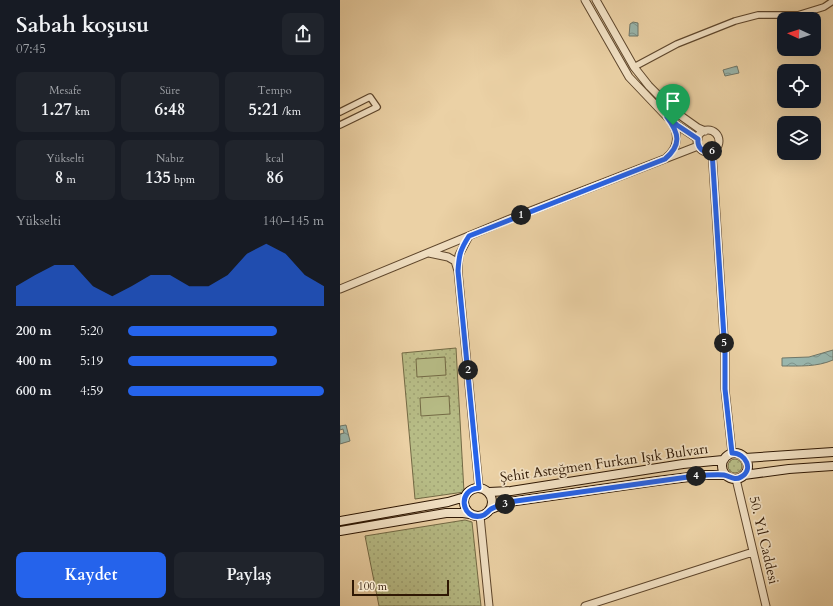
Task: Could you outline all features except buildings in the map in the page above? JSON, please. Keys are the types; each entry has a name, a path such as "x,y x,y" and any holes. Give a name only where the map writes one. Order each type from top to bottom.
{"main road":[{"path":"833,452 745,458 738,454 732,453 723,460 722,468 729,478 736,479 744,475 789,469 833,466"},
{"path":"744,475 748,468 745,458"},
{"name":"Şehit Asteğmen Furkan Işık Bulvarı","path":"489,492 511,492 683,464 723,460"},
{"name":"Şehit Asteğmen Furkan Işık Bulvarı","path":"491,509 509,502 705,475 726,475"},
{"path":"340,521 448,502 465,497 471,490 479,488 489,492 492,500 491,509 488,513 480,516 463,513 446,513 340,531"},
{"path":"465,497 465,506 470,514"}],"street":[{"path":"585,0 629,77 667,117 698,143 703,151 712,151 717,146 718,139 714,133 698,128 689,122 674,111 649,86 634,67 596,0"},
{"path":"634,67 677,44 735,22 758,15 798,15 824,7 833,1"},
{"path":"340,112 370,97 376,107 340,125"},
{"path":"665,159 671,153 677,142 675,130 667,117"},
{"path":"340,289 469,236 665,159 698,143 701,133 705,131"},
{"path":"712,151 725,353 725,389 732,453"},
{"path":"469,236 459,255 458,271 479,488"},
{"path":"429,253 448,257 455,261 458,271"},
{"name":"50. Yıl Caddesi","path":"736,479 766,606"},
{"path":"480,516 489,606"},
{"path":"585,606 754,552"}],"green space":[{"path":"456,348 464,492 415,499 402,353"},
{"path":"445,357 446,375 417,377 416,359"},
{"path":"449,396 450,414 421,416 420,398"},
{"path":"732,459 738,459 742,463 742,469 738,473 732,473 728,469 728,463"},
{"path":"465,520 472,522 481,606 379,606 365,536"}],"water":[{"path":"633,22 638,23 638,36 629,36 630,24"},
{"path":"737,66 739,73 725,76 723,70"},
{"path":"833,350 833,360 821,364 808,366 782,366 782,358 809,357"},
{"path":"346,425 350,441 340,444 340,434 344,433 343,429 340,430 340,426"}],"route":[{"path":"667,117 698,139 697,143 700,149 706,152 712,151 725,353 725,389 732,453 742,455 745,458 748,465 746,472 742,477 736,479 729,478 726,475 705,475 509,502 491,509 484,515 474,516 470,514 465,506 465,497 471,490 479,488 458,271 459,255 464,243 469,236 665,159 675,148 677,142 677,135 673,125 667,117"}]}
